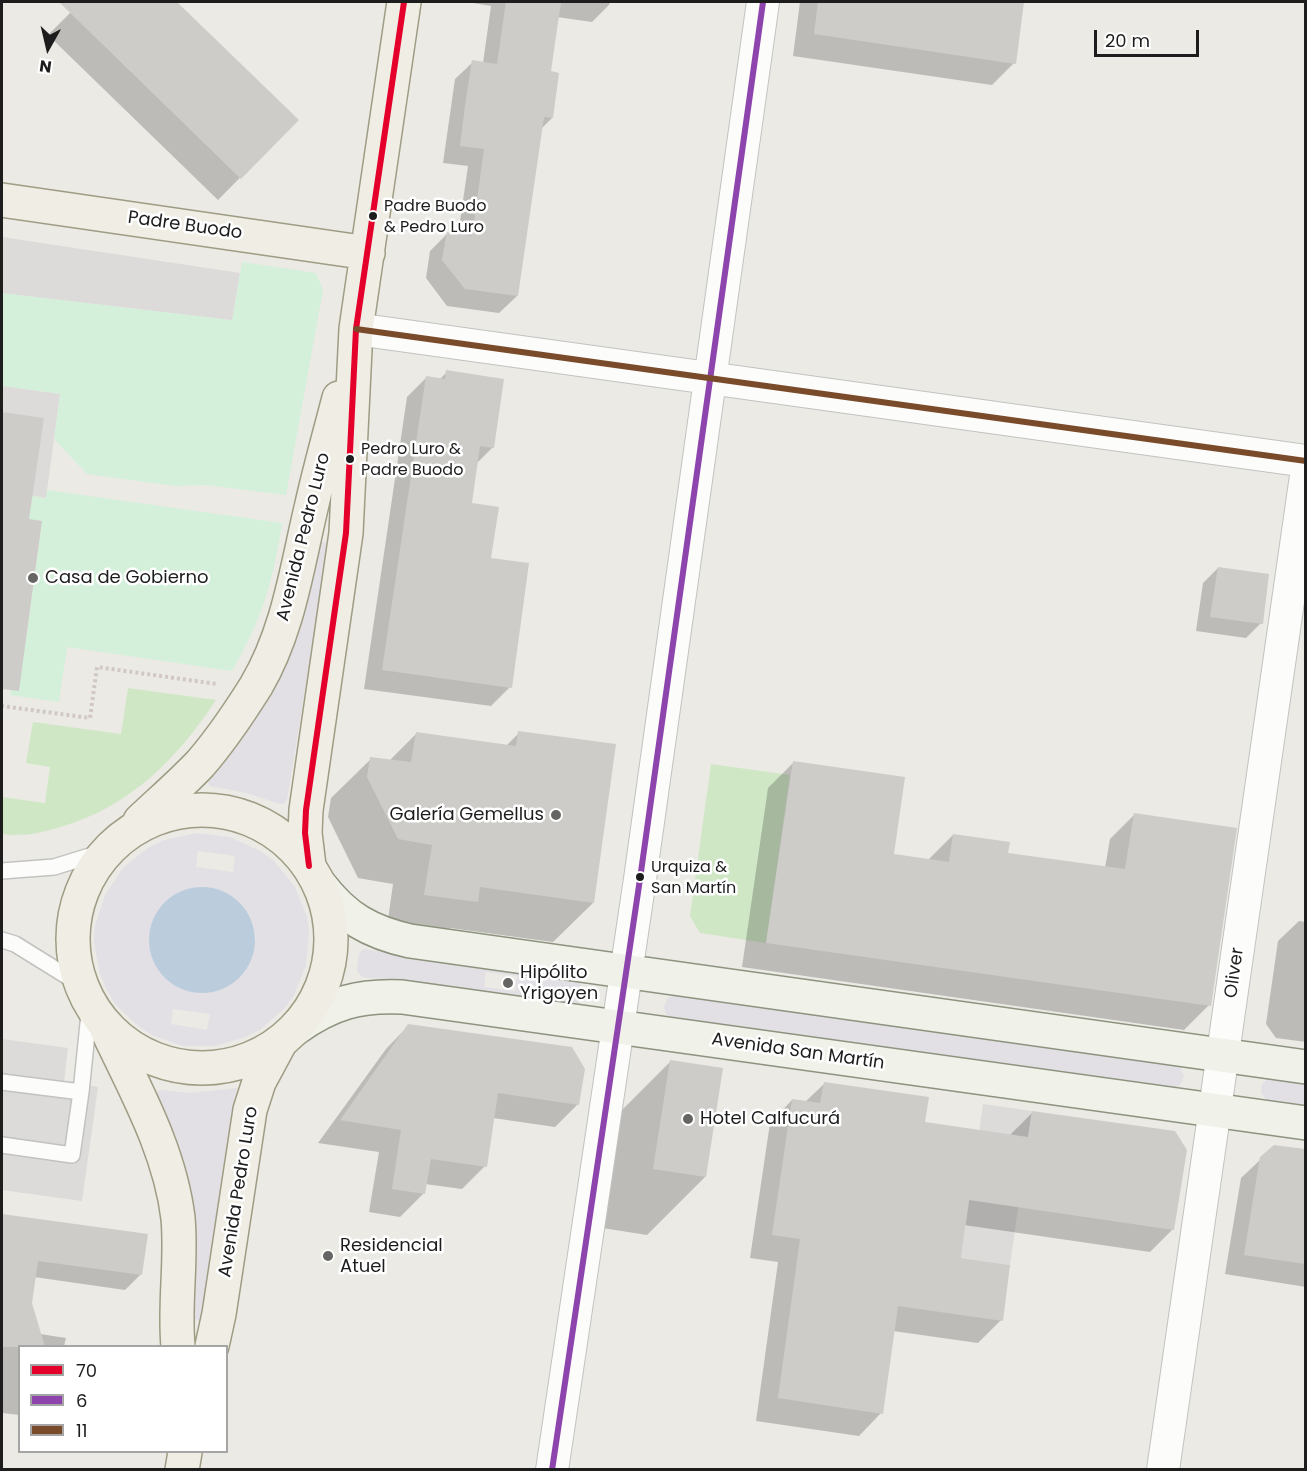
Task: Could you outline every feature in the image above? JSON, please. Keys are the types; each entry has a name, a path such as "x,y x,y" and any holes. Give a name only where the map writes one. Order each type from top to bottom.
{"main road":[{"name":"Avenida Pedro Luro","path":"116,843 195,768 217,743 255,686 271,656 284,622 292,597 312,503 356,329 404,2"},
{"name":"Padre Buodo","path":"2,200 368,253"},
{"name":"Avenida Pedro Luro","path":"212,1345 250,1110 264,1069 288,1035 310,1010 321,991 328,971 331,927 327,906 314,876 305,833 306,810 347,522 356,329"},
{"path":"177,1345 179,1239 178,1219 170,1180 158,1140 91,1003 75,965 74,924 85,884 95,866 116,843 141,825 181,812 201,810 222,812 262,825 295,849 338,907 378,933 394,938 1305,1067"},
{"name":"Avenida San Martín","path":"288,1035 322,1011 337,1004 385,996 402,997 1305,1123"},
{"path":"91,1003 118,1036 135,1049 176,1066 198,1068 241,1063 261,1054 288,1035"},
{"path":"182,1470 185,1453"}],"street":[{"path":"552,1470 618,1027 763,2"},
{"path":"356,329 1305,461"},
{"name":"Oliver","path":"1163,1470 1305,476"}],"lane":[{"path":"2,872 54,867 116,843"},
{"path":"2,940 15,944 91,1003 72,1155 2,1145"},
{"path":"2,1082 81,1092"}],"path":[{"path":"2,706 90,718 97,668 224,685"}],"green space":[{"path":"242,262 316,273 323,290 286,495 206,485 175,486 87,474 54,439 60,394 2,386 2,293 232,320"},
{"path":"47,490 282,523 275,564 265,600 232,671 67,647 59,702 10,695 18,639 26,640 42,521 2,515 2,491 45,498"},
{"path":"128,688 216,700 201,722 168,761 130,794 85,818 60,827 24,835 2,834 2,797 45,803 50,767 26,763 33,722 121,734"},
{"path":"711,764 790,775 766,943 700,933 690,916"}],"shaded area":[{"path":"2,237 240,273 232,320 2,293"},
{"path":"2,386 60,394 46,498 2,491"},
{"path":"318,541 327,543 328,550 287,800 284,804 280,804 246,793 210,786 207,781"},
{"path":"197,833 230,837 260,851 274,861 295,887 307,917 309,933 306,965 294,995 285,1008 261,1029 246,1037 215,1046 183,1046 152,1035 138,1026 115,1004 100,974 94,942 95,926 105,895 123,868 149,847 164,840","holes":["198,851 235,856 233,872 196,867","234,897 250,916 256,939 164,978 152,959","173,1009 210,1014 207,1030 171,1024"]},
{"path":"363,949 572,978 581,983 583,996 578,1003 569,1005 363,977 358,973 357,968 359,954","holes":["486,972 517,976 515,991 484,987"]},
{"path":"675,994 1180,1066 1184,1077 1180,1085 1172,1089 672,1020 666,1014 664,1006 668,998"},
{"path":"2,1039 68,1048 64,1082 98,1087 82,1201 2,1190"},
{"path":"1268,1078 1305,1081 1305,1109 1268,1103 1261,1092 1262,1084"},
{"path":"237,1088 205,1315 199,1321 192,1318 155,1093 160,1090 190,1093"},
{"path":"983,1104 1032,1111 1010,1265 961,1258"}],"water":[{"path":"202,887 222,891 240,902 251,920 255,940 251,960 240,978 222,989 202,993 182,989 164,978 153,960 149,940 153,920 164,902 182,891"}],"building":[{"path":"59,2 177,2 299,120 241,179"},
{"path":"506,2 561,2 551,71 559,73 553,118 544,117 518,296 465,289 442,260 447,232 472,236 484,149 460,146 465,106 472,60 497,64"},
{"path":"818,2 1024,2 1016,64 814,34"},
{"path":"446,370 504,379 494,448 480,446 472,503 499,507 491,558 529,563 512,688 382,670 426,376 445,379"},
{"path":"2,412 44,418 29,519 42,521 19,691 2,689"},
{"path":"1218,567 1269,574 1263,624 1210,617"},
{"path":"518,731 616,744 594,903 480,887 478,902 424,895 432,845 398,839 367,777 370,757 411,762 416,732 516,746"},
{"path":"793,761 905,777 894,854 949,862 953,834 1010,842 1008,853 1125,869 1134,813 1237,828 1211,1006 766,943"},
{"path":"408,1024 572,1047 585,1069 579,1105 498,1093 487,1167 431,1159 425,1194 392,1189 401,1130 340,1120"},
{"name":"Hotel Calfucurá","path":"670,1060 723,1068 706,1177 653,1169"},
{"path":"824,1082 929,1097 925,1122 1028,1137 1032,1111 1175,1131 1187,1150 1174,1230 969,1200 961,1258 1010,1265 1003,1321 898,1306 883,1414 778,1398 800,1239 772,1235 792,1099 820,1103"},
{"path":"1274,1145 1305,1149 1305,1264 1244,1255 1260,1157"},
{"path":"2,1214 148,1234 142,1275 38,1261 32,1303 44,1345 2,1347"}],"transit line":[{"name":"70","path":"309,866 305,833 306,810 346,533 356,329 404,2"},
{"name":"6","path":"552,1470 640,879 763,2"},
{"name":"11","path":"356,329 1306,461"}],"place":[{"name":"Padre Buodo & Pedro Luro","path":"373,216"},
{"name":"Pedro Luro & Padre Buodo","path":"350,459"},
{"name":"Casa de Gobierno","path":"33,578"},
{"name":"Galería Gemellus","path":"556,815"},
{"name":"Urquiza & San Martín","path":"640,877"},
{"name":"Hipólito Yrigoyen","path":"508,983"},
{"name":"Hotel Calfucurá","path":"688,1119"},
{"name":"Residencial Atuel","path":"328,1256"}]}
